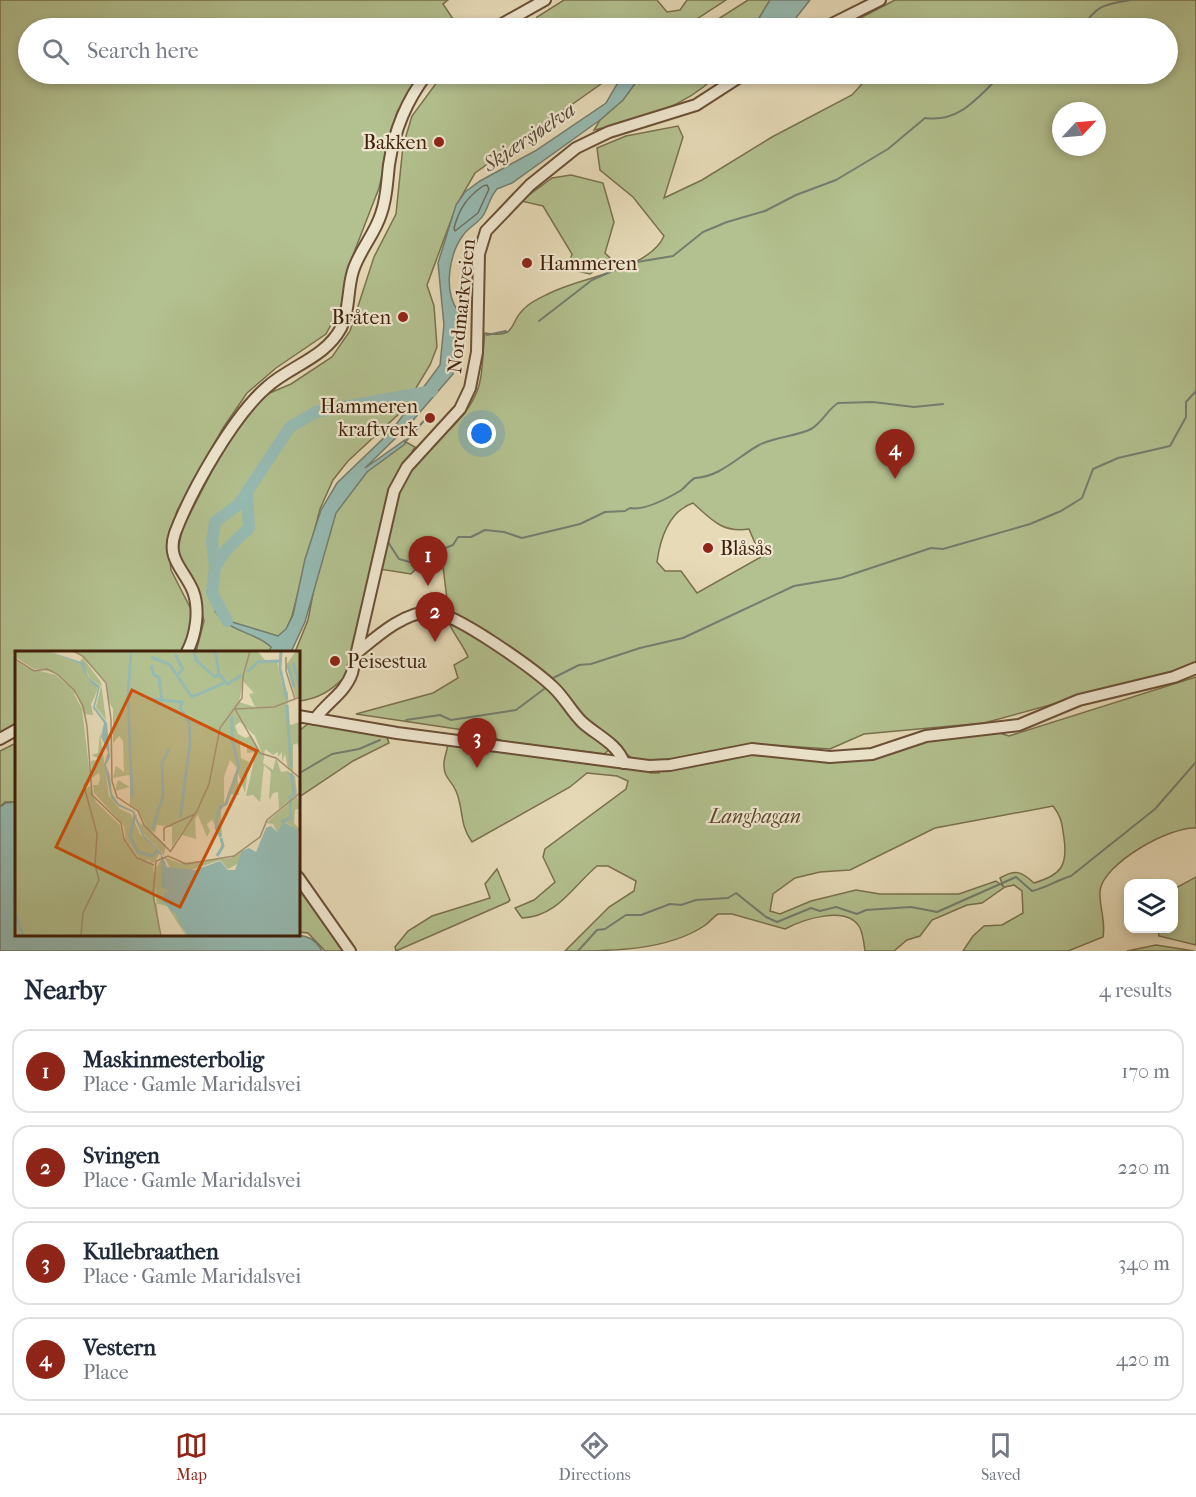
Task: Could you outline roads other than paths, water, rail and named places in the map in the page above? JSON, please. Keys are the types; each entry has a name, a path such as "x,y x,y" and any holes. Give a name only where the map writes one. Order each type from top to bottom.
{"street":[{"path":"513,18 545,0"},
{"path":"844,18 880,0"},
{"path":"187,651 194,635 196,605 190,585 174,561 175,534 213,459 256,398 274,381 323,350 339,332 346,315 355,266 382,211 393,143 399,124 420,84"},
{"name":"Nordmarkveien","path":"315,719 349,682 358,652 394,491 407,466 460,409 470,388 477,352 479,254 489,227 530,185 584,144 609,132 696,105 729,84"},
{"path":"358,652 409,617 432,612 449,617 499,647 547,682 582,721 618,750 624,763"},
{"path":"300,716 428,737 663,766 760,748 831,757 864,755 927,736 1019,725 1078,700 1174,677 1196,668"},
{"path":"0,739 15,731"},
{"path":"300,880 350,951"}],"water":[{"path":"770,0 810,0 796,18 759,18"},
{"path":"617,84 635,84 623,100 600,120 512,183 497,189 482,217 466,231 459,242 452,261 449,283 453,303 458,311 453,374 408,426 365,468 405,440 405,444 367,472 336,513 305,622 291,651 269,651 271,647 264,642 227,624 215,611 220,608 229,621 278,636 286,629 293,615 305,559 321,510 337,483 392,430 440,365 444,325 438,263 456,205 465,192 480,181 535,151 606,103"},
{"path":"15,802 15,936 300,935 312,939 322,951 0,951 0,807 6,803"}],"waterway":[{"path":"1089,18 1102,7 1131,0"},
{"path":"539,321 592,280 631,263 673,256 703,232 765,211 796,195 836,180 888,149 925,118 937,119 958,113 975,101 992,84"},
{"path":"487,335 506,331"},
{"path":"227,621 212,593 215,566 212,542 215,522 239,504 290,427 316,412 432,391"},
{"path":"551,679 579,665 591,664 640,648 683,638 794,586 841,578 931,548 943,549 1030,524 1061,511 1082,498 1093,469 1118,458 1170,446 1186,417 1186,402 1196,391"},
{"path":"388,542 399,559 410,562 453,545 458,537 471,537 485,530 504,532 522,538 580,524 605,512 642,508 663,500 680,491 695,478 721,470 759,445 811,429 838,403 873,402 914,407 943,404"},
{"path":"405,442 430,414"},
{"path":"215,566 228,548 249,528 247,492"},
{"path":"406,720 440,715 451,720 516,710 544,689"},
{"path":"300,773 332,754 359,749 380,740"},
{"path":"578,951 597,930 605,929 626,915 641,915 670,904 681,905 696,900 728,898 736,893 766,917 777,922 811,908 820,911 836,907 857,914 866,910 911,907 937,912 1016,877 1032,891 1037,890 1071,876 1155,809 1196,762"}],"place":[{"name":"Bakken","path":"439,142"},
{"name":"Hammeren","path":"527,263"},
{"name":"Bråten","path":"403,317"},
{"name":"Hammeren kraftverk","path":"430,418"},
{"name":"Vestern","path":"895,479"},
{"name":"Blåsås","path":"708,548"},
{"name":"Maskinmesterbolig","path":"428,586"},
{"name":"Svingen","path":"435,642"},
{"name":"Peisestua","path":"335,661"},
{"name":"Kullebraathen","path":"477,768"}],"water label":[{"name":"Skjærsjøelva","path":"529,137"}],"park label":[{"name":"Langhagan","path":"755,816"}]}
